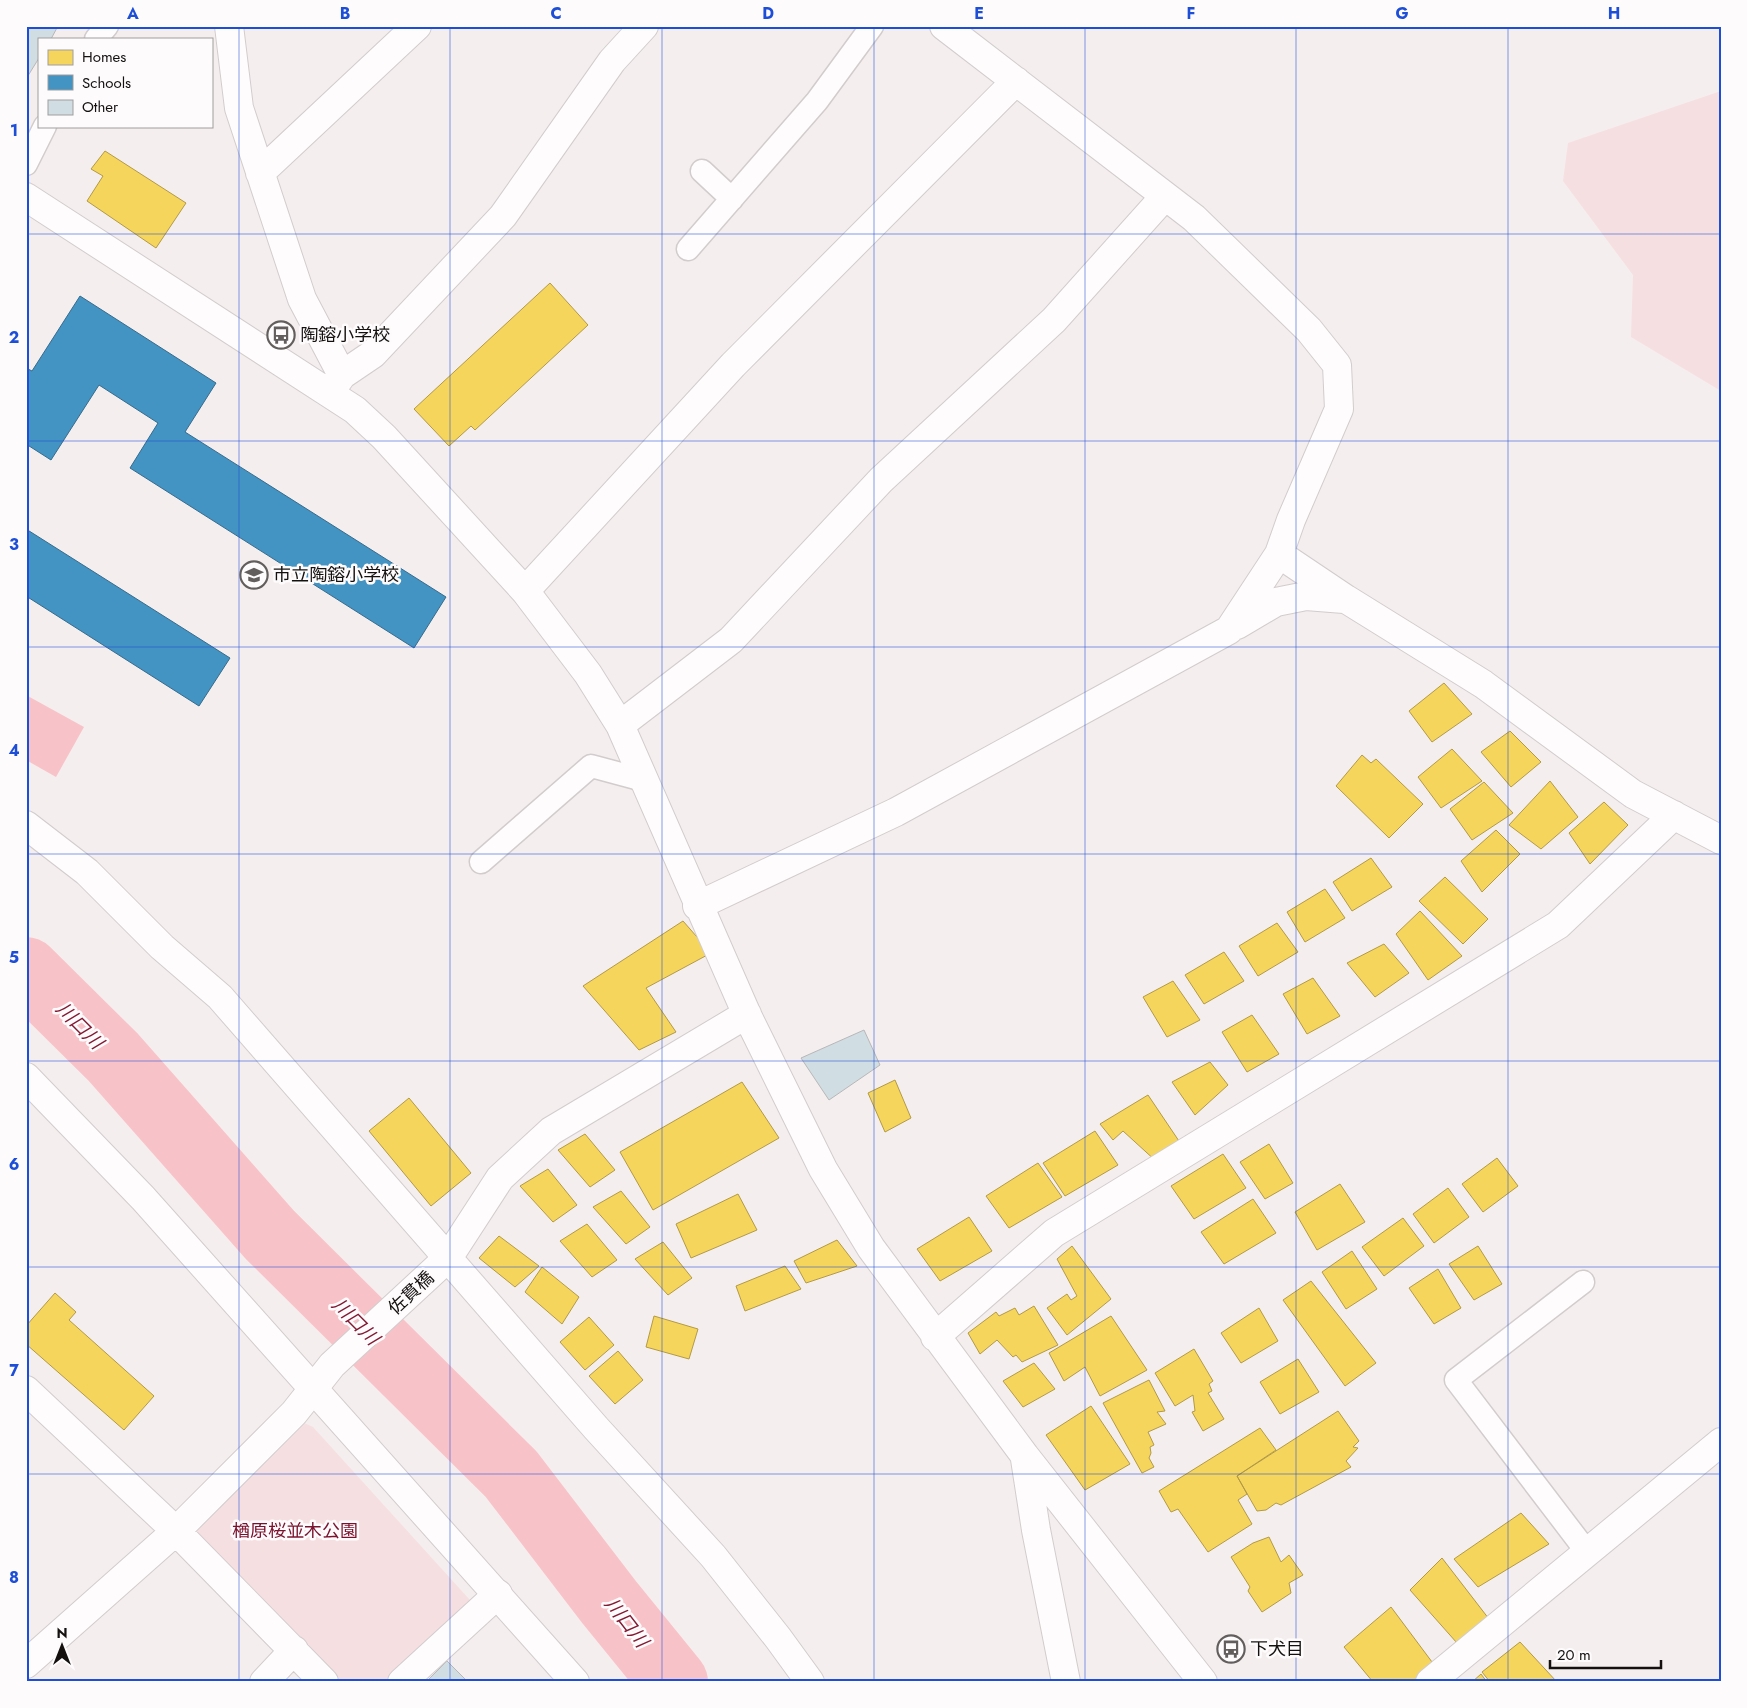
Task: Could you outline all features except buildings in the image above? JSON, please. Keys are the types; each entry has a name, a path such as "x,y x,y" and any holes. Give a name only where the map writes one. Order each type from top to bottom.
{"street":[{"path":"229,26 239,108 302,299 335,385 355,410 384,437 525,591 588,674 620,725 747,1014 823,1169 871,1248 935,1338 1025,1456 1203,1682"},
{"path":"260,173 417,26"},
{"path":"335,385 373,354 504,216 612,60 644,26"},
{"path":"944,26 1194,218 1309,330 1336,365 1339,408 1291,520 1279,554 1229,630"},
{"path":"525,591 733,365 1016,81"},
{"path":"620,725 731,640 881,480 1054,320 1165,196"},
{"path":"26,197 335,385"},
{"path":"1279,554 1346,599 1483,684 1633,794 1721,840"},
{"path":"698,906 896,812 1229,630 1276,602 1306,596 1346,599"},
{"path":"935,1338 1054,1233 1558,925 1674,815"},
{"path":"26,825 87,872 162,947 220,998 443,1263 713,1556 810,1682"},
{"name":"佐貫橋","path":"26,1664 176,1531 294,1413 339,1358 443,1263 500,1178 551,1131 747,1014"},
{"path":"26,1077 143,1198 575,1682"},
{"path":"26,1390 176,1531 324,1682"},
{"path":"1430,1682 1721,1442"},
{"path":"1025,1456 1036,1530 1066,1682"},
{"path":"402,1682 498,1594"},
{"path":"264,1682 294,1650"}],"lane":[{"path":"97,38 106,26"},
{"path":"688,249 817,101 872,26"},
{"path":"26,164 44,128"},
{"path":"702,171 732,199"},
{"path":"481,862 591,766 643,780"},
{"path":"1583,1282 1456,1380 1587,1552"}],"green space":[{"path":"1721,91 1721,391 1631,337 1633,275 1563,181 1568,143"},
{"name":"楢原桜並木公園","path":"294,1413 304,1423 313,1427 479,1610 402,1682 324,1682 176,1531"}],"shaded area":[{"path":"26,695 84,727 56,777 26,760"}],"waterway":[{"name":"川口川","path":"26,971 113,1057 270,1235 511,1474 609,1602 674,1682"}],"place":[{"name":"陶鎔小学校","path":"281,335"},
{"name":"市立陶鎔小学校","path":"254,575"},
{"name":"下犬目","path":"1231,1649"}]}
